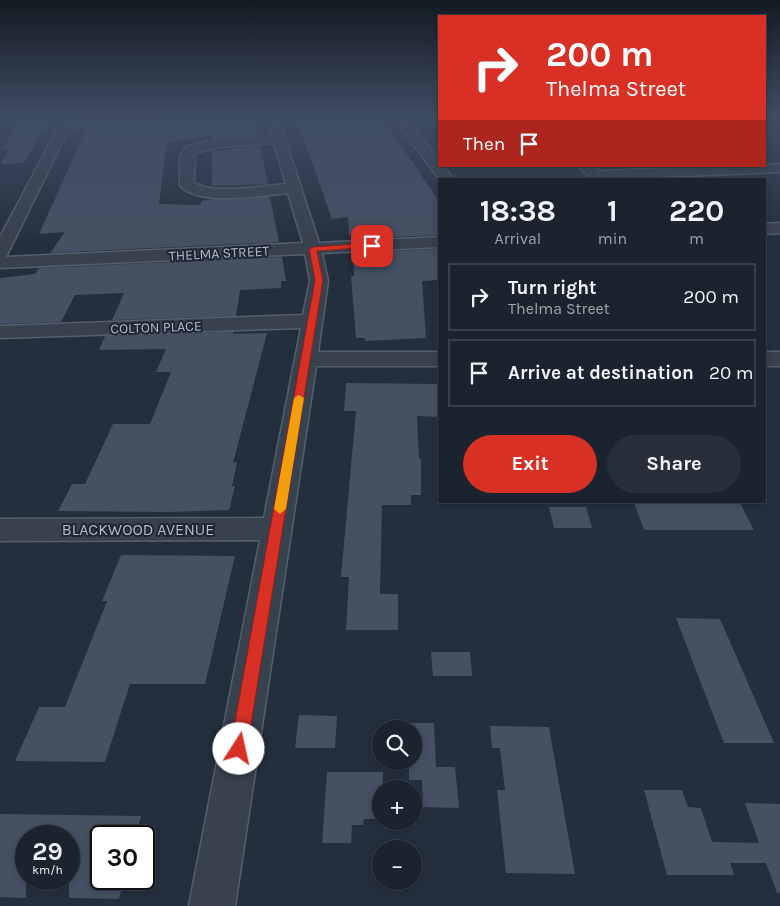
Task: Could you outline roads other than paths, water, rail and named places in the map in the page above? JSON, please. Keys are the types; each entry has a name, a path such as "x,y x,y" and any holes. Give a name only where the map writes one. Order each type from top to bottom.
{"street":[{"path":"0,254 48,159"},
{"path":"187,159 187,185 191,190 208,192 294,188"},
{"path":"212,906 319,280 313,249 285,159"},
{"path":"431,159 445,178"},
{"path":"587,167 596,175 780,168"},
{"path":"766,229 780,228"},
{"name":"THELMA STREET","path":"0,263 438,242"},
{"name":"COLTON PLACE","path":"0,332 313,321"},
{"path":"306,359 438,359"},
{"path":"766,359 780,359"},
{"name":"BLACKWOOD AVENUE","path":"0,530 276,529"}]}
